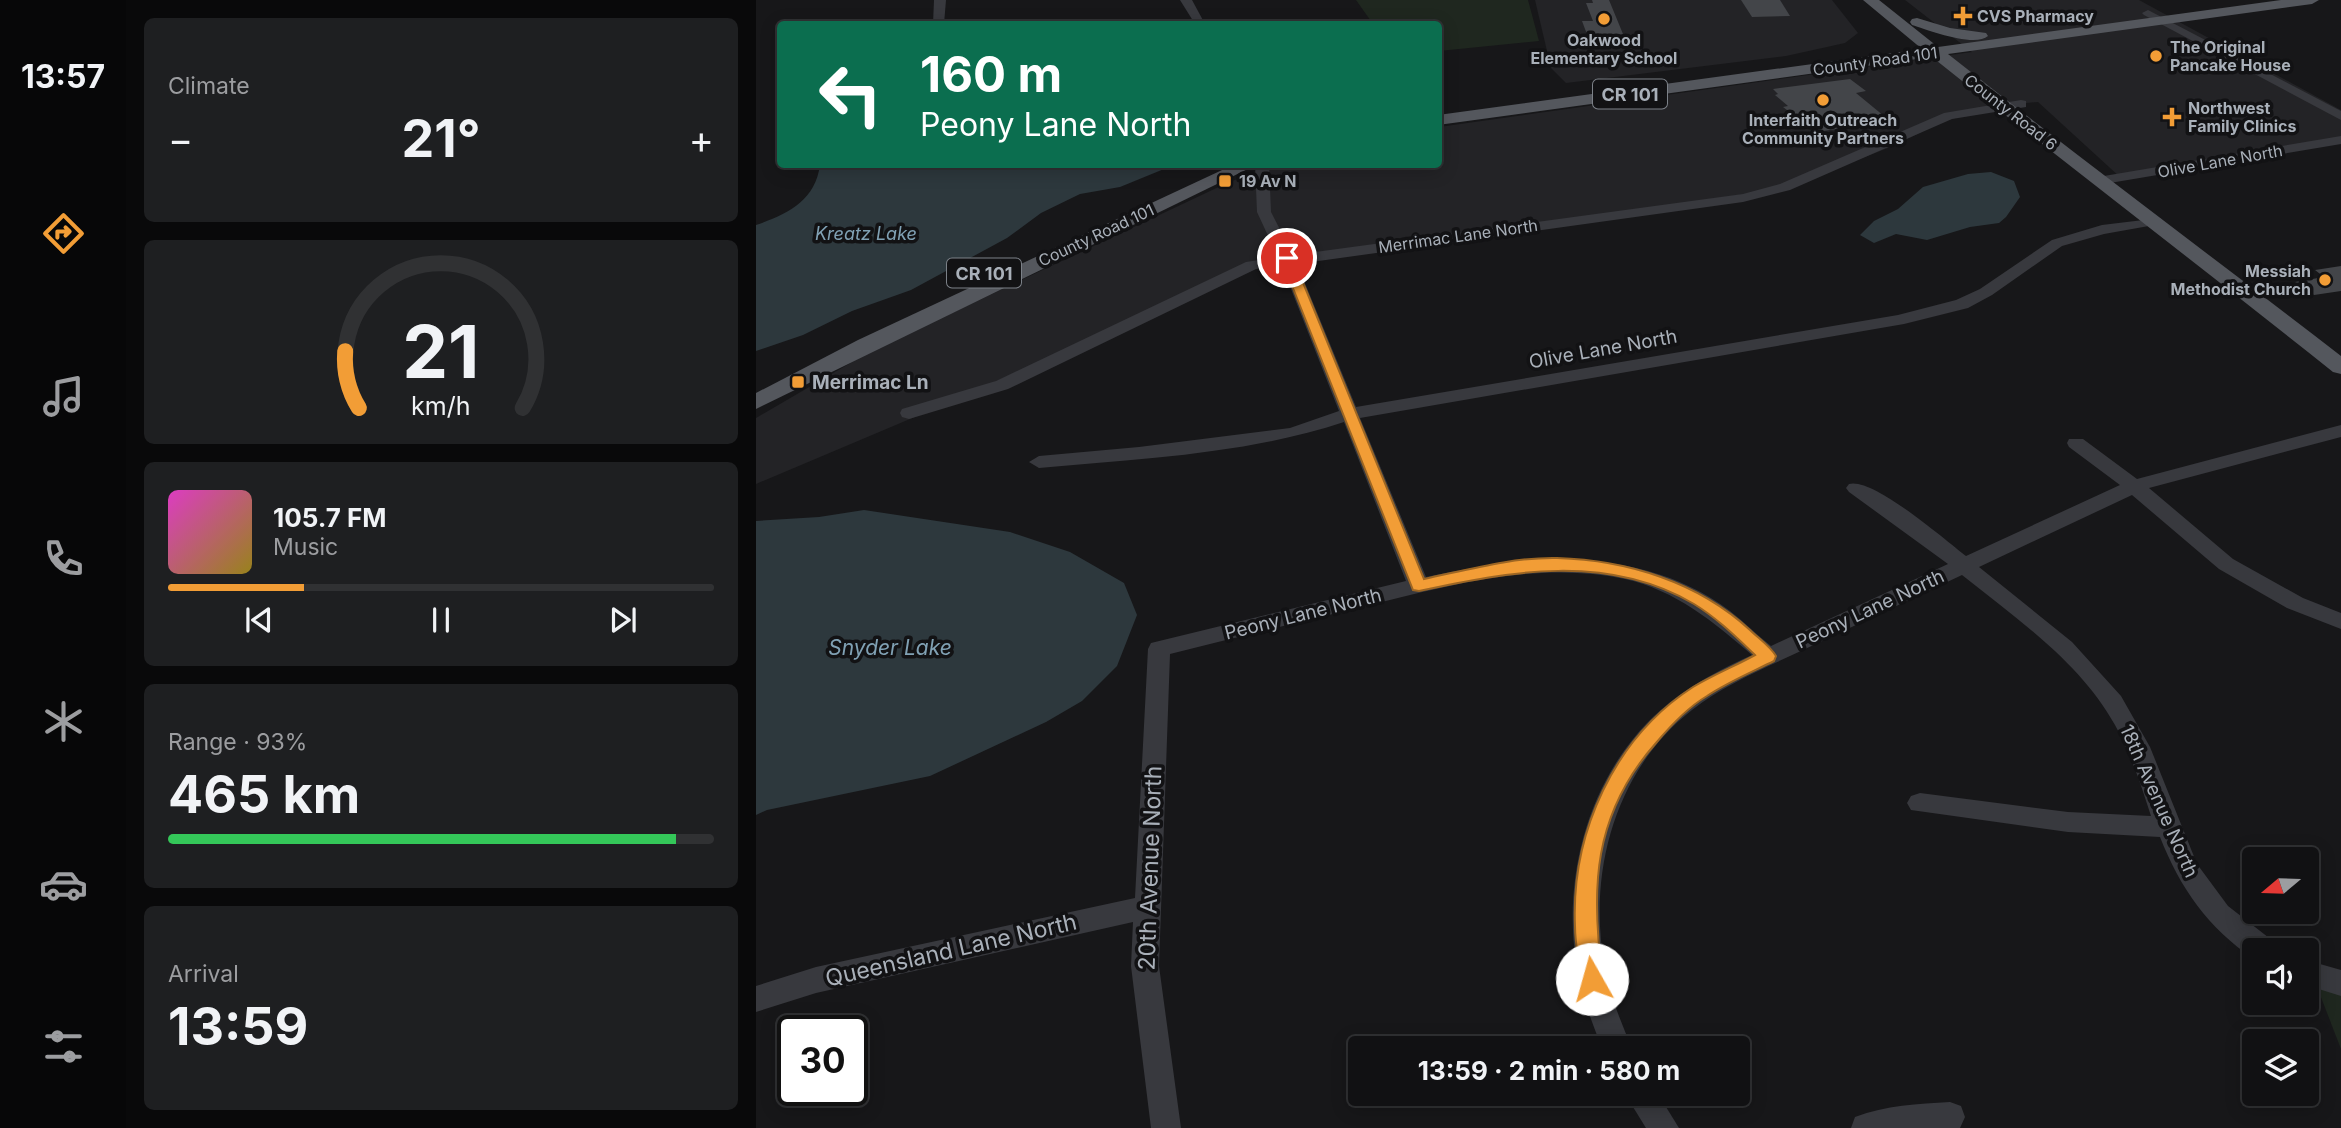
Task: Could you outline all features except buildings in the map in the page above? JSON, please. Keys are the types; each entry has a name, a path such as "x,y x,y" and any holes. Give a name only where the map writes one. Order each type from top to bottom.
{"main road":[{"name":"County Road 6","path":"1870,0 1896,21 1939,47 1975,75 2021,104 2106,180"},
{"name":"County Road 6","path":"1888,0 1917,22 1939,47"},
{"name":"County Road 101","path":"1442,119 1885,60 1981,36 2241,0"},
{"name":"County Road 101","path":"1442,109 1869,51 2002,44 2312,0"},
{"path":"1869,51 1890,41 1898,30 1896,21"},
{"path":"1917,22 1952,33 1981,36"},
{"path":"1885,60 1975,75 1983,56 2002,44"},
{"name":"County Road 6","path":"1975,75 2003,106 2150,211 2155,220 2341,367"},
{"name":"County Road 101","path":"756,390 870,327 1208,168"},
{"name":"County Road 101","path":"756,402 878,340 1242,168"}],"street":[{"path":"939,21 940,0"},
{"path":"1186,0 1198,21"},
{"path":"2148,13 2341,116"},
{"name":"Merrimac Lane North","path":"909,413 1002,385 1252,265 1287,258 1743,198 1785,187 1949,116 2021,104"},
{"name":"Olive Lane North","path":"2106,180 2341,140"},
{"path":"1262,168 1264,212 1287,258 1419,586"},
{"name":"Olive Lane North","path":"1039,462 1139,453 1293,433 1349,414 1931,313 1962,304 1986,292 2057,243 2102,230 2155,220"},
{"name":"Peony Lane North","path":"1159,649 1419,586 1533,565 1558,564 1631,573 1666,584 1699,600 1728,619 1768,656 2134,486 2341,431"},
{"path":"2076,443 2134,486 2226,564 2295,603 2341,621"},
{"name":"18th Avenue North","path":"1856,488 1884,505 1965,566 2082,664 2126,723 2183,862 2198,888 2218,914 2248,938"},
{"name":"20th Avenue North","path":"1159,649 1145,966 1166,1128"},
{"path":"1612,1036 1598,1006 1585,926 1587,875 1596,829 1613,788 1637,751 1666,718 1700,691 1768,656"},
{"path":"1920,803 2055,821 2169,827"},
{"name":"Queensland Lane North","path":"756,999 816,980 1147,906"},
{"path":"2319,976 2341,983"},
{"path":"1648,1106 1664,1128"},
{"path":"1866,1128 1900,1120 1950,1117"}],"shaded area":[{"path":"1356,0 1528,0 1539,41 1442,51 1442,21 1371,21"},
{"path":"1535,0 1832,0 1858,33 1845,43 1786,56 1566,83 1551,68"},
{"path":"1905,0 2139,0 2341,110 2341,140 2121,178 2038,102 1995,106 1942,122 1893,146 1786,188 1252,267 936,408 756,484 756,418 871,351 1264,168 1442,168 1442,127 1972,52"},
{"path":"2319,976 2341,982 2341,1049 2319,992"}],"water":[{"name":"Kreatz Lake","path":"819,168 1169,168 1120,187 1080,194 1041,213 1007,238 911,290 852,311 803,335 756,351 756,225 789,211 798,204 806,197"},
{"path":"1991,172 2014,181 2020,197 1999,223 1970,227 1927,240 1896,234 1874,243 1860,235 1874,221 1898,209 1923,187 1968,174"},
{"name":"Snyder Lake","path":"864,510 1010,532 1070,552 1124,583 1137,615 1117,666 1082,701 1046,722 930,776 767,810 756,815 756,521 819,517"}],"place":[{"name":"CVS Pharmacy","path":"1963,16"},
{"name":"Oakwood Elementary School","path":"1604,19"},
{"name":"The Original Pancake House","path":"2156,56"},
{"name":"Interfaith Outreach Community Partners","path":"1823,100"},
{"name":"Northwest Family Clinics","path":"2172,117"},
{"name":"19 Av N","path":"1225,181"},
{"name":"Messiah Methodist Church","path":"2325,280"},
{"name":"Merrimac Ln","path":"798,382"}],"route":[{"path":"1287,258 1419,586 1520,566 1558,564 1631,573 1666,584 1699,600 1728,619 1768,656 1700,691 1666,718 1637,751 1613,788 1596,829 1587,875 1585,926 1592,979"}]}
